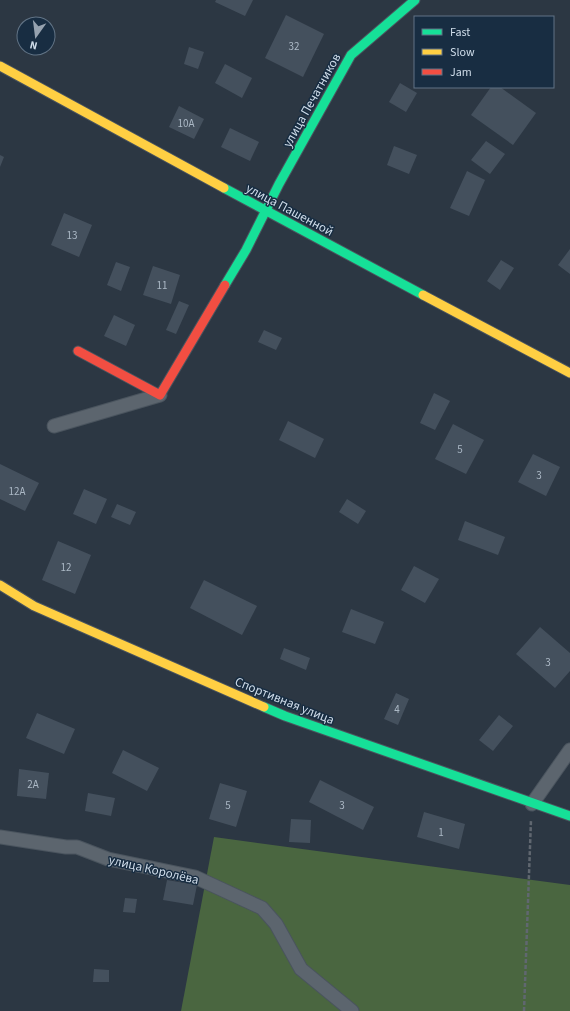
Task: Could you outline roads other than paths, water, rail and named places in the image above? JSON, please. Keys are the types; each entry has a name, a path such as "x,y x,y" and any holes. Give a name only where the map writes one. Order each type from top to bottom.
{"street":[{"name":"улица Печатников","path":"160,395 246,250 351,55 415,0"},
{"name":"улица Пашенной","path":"0,66 570,374"},
{"path":"78,351 160,395"},
{"path":"54,426 160,395"},
{"name":"Спортивная улица","path":"0,585 34,606 285,716 532,804 570,816"},
{"path":"532,804 570,750"},
{"name":"улица Королёва","path":"0,837 77,847 108,859 195,876 234,894 262,908 276,924 301,969 352,1011"}]}
